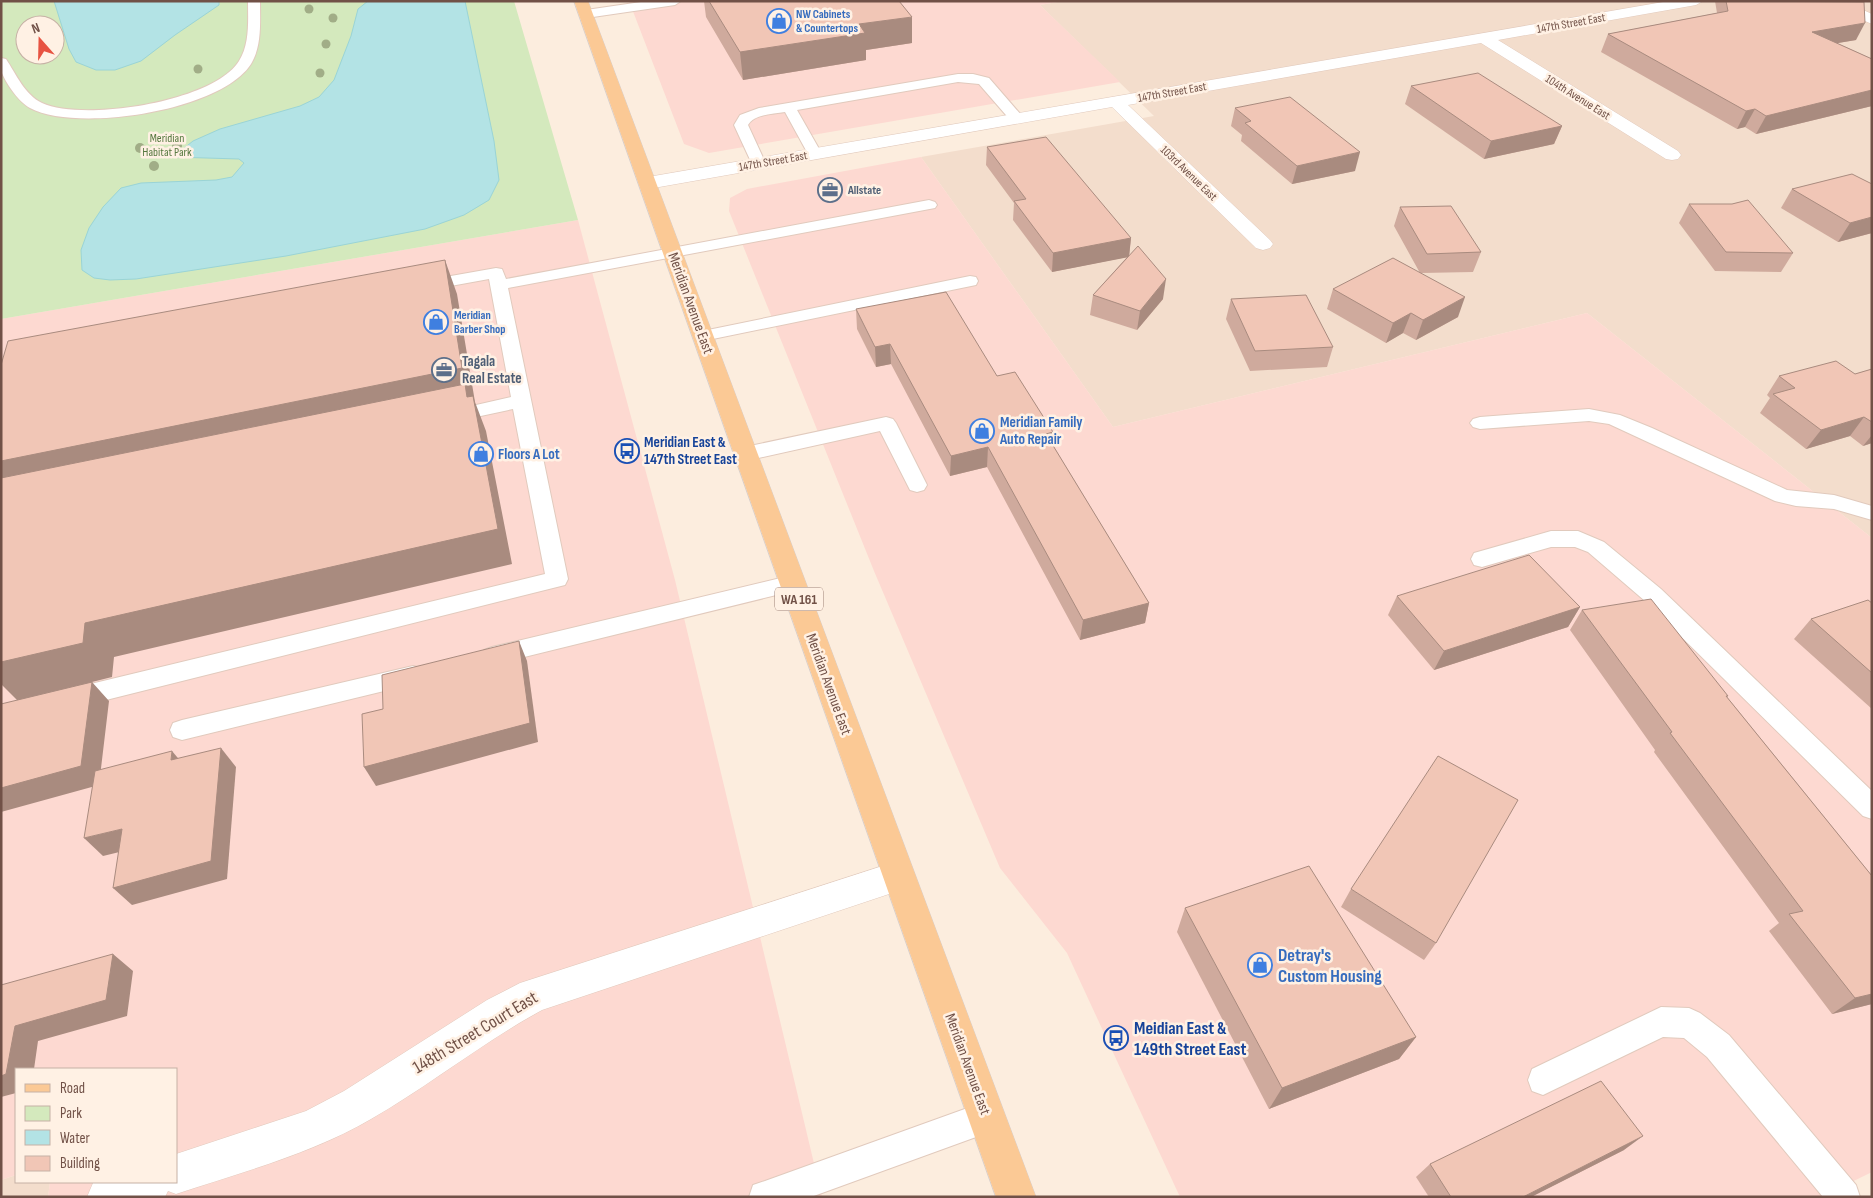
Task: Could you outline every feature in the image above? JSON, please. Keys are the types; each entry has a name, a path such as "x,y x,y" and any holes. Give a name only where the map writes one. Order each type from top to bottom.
{"main road":[{"name":"Meridian Avenue East","path":"584,7 1016,1197"}],"street":[{"name":"147th Street East","path":"648,183 1696,1"},
{"path":"1830,1 1872,20"},
{"name":"104th Avenue East","path":"1484,38 1672,155"},
{"name":"103rd Avenue East","path":"1116,102 1263,244"},
{"name":"148th Street Court East","path":"178,1173 314,1128 358,1105 500,1013 533,994 898,876"},
{"path":"107,1197 149,1183"}],"lane":[{"path":"1,62 13,82 28,100 36,106 54,112 73,116 129,111 159,106 206,91 239,71 250,52 254,25 254,1"},
{"path":"584,7 675,1"},
{"path":"760,164 742,125 745,118 759,112 958,78 973,78 984,81 1017,119"},
{"path":"789,107 815,154"},
{"path":"499,285 929,205"},
{"path":"49,704 557,579 496,273 408,289"},
{"path":"703,336 970,281"},
{"path":"425,422 522,401"},
{"path":"1480,423 1589,415 1612,419 1645,432 1782,496 1796,500 1834,502 1872,513"},
{"path":"746,454 886,423 917,485"},
{"path":"1482,559 1551,539 1578,539 1596,546 1652,595 1872,808"},
{"path":"471,661 793,583"},
{"path":"182,730 432,670"},
{"path":"1543,1080 1661,1022 1689,1023 1718,1046 1844,1197"},
{"path":"765,1197 987,1117"}],"shaded area":[{"path":"629,1 1063,1 1040,5 1120,82 709,153 684,144"},
{"path":"1063,1 1872,1 1872,538 1587,313 1113,427 921,157 1154,116 1040,5"},
{"path":"921,157 1113,427 1587,313 1872,538 1872,1172 1821,1197 1180,1197 1067,953 1000,868 874,571 729,211 730,198 747,189"},
{"path":"578,220 675,580 822,1197 48,1197 50,1183 178,1183 178,1068 15,1068 15,1175 1,1180 1,319"},
{"path":"15,1175 15,1183 50,1183 48,1197 1,1197 1,1180"}],"green space":[{"name":"Meridian Habitat Park","path":"1,1 514,1 578,220 1,319"}],"water":[{"path":"54,1 219,1 219,5 141,61 115,70 96,70 76,62 65,36 65,15 58,15"},
{"path":"368,1 465,1 494,141 499,180 489,200 464,215 425,229 286,256 136,279 110,280 94,278 82,270 81,250 89,228 103,207 121,188 141,183 216,180 232,177 244,163 239,159 173,157 193,141 220,129 300,106 319,97 334,80 351,36 358,9"}],"building":[{"path":"709,1 899,1 912,17 859,24 865,33 740,52"},
{"path":"1726,1 1864,2 1865,23 1812,32 1872,59 1872,90 1766,116 1755,109 1746,111 1608,34 1728,11"},
{"path":"1478,73 1562,126 1491,141 1411,86"},
{"path":"1290,97 1360,152 1297,166 1245,123 1251,121 1235,108"},
{"path":"1046,137 1131,238 1053,253 1014,201 1026,199 987,147"},
{"path":"1852,174 1872,184 1872,217 1850,223 1792,189"},
{"path":"1748,200 1793,253 1726,252 1689,204 1732,204"},
{"path":"1451,206 1481,252 1427,254 1400,207"},
{"path":"1138,246 1166,279 1140,311 1093,295"},
{"path":"1393,258 1465,297 1423,320 1411,313 1393,323 1333,289"},
{"path":"445,260 462,368 1,461 1,365 8,341"},
{"path":"946,292 997,376 1015,372 1053,432 1046,434 1149,603 1083,620 988,447 951,456 890,344 875,347 856,309"},
{"path":"1306,295 1333,347 1255,351 1231,299"},
{"path":"1836,361 1855,374 1872,369 1872,422 1864,417 1821,430 1773,394 1795,388 1779,376"},
{"path":"465,384 467,397 473,396 498,529 85,623 83,643 1,662 1,478"},
{"path":"1529,555 1580,607 1444,651 1397,596"},
{"path":"1651,599 1728,696 1726,696 1872,876 1872,994 1855,998 1789,914 1803,911 1670,733 1672,732 1582,610"},
{"path":"1868,600 1872,603 1872,673 1811,619"},
{"path":"519,641 530,723 364,767 362,714 383,709 382,675"},
{"path":"92,682 81,766 1,788 1,704"},
{"path":"221,748 211,861 113,888 122,829 84,838 95,771 172,751 171,760"},
{"path":"1438,756 1518,800 1436,943 1351,889"},
{"path":"1309,866 1416,1037 1282,1088 1185,908"},
{"path":"113,954 106,1000 15,1026 6,1074 1,1076 1,985"},
{"path":"1601,1081 1643,1136 1523,1197 1451,1197 1430,1164"}],"place":[{"name":"NW Cabinets & Countertops","path":"779,21"},
{"name":"Allstate","path":"830,190"},
{"name":"Meridian Barber Shop","path":"436,322"},
{"name":"Tagala Real Estate","path":"444,370"},
{"name":"Meridian Family Auto Repair","path":"982,431"},
{"name":"Meridian East & 147th Street East","path":"627,451"},
{"name":"Floors A Lot","path":"481,454"},
{"name":"Detray's Custom Housing","path":"1260,965"},
{"name":"Meidian East & 149th Street East","path":"1116,1038"}]}
